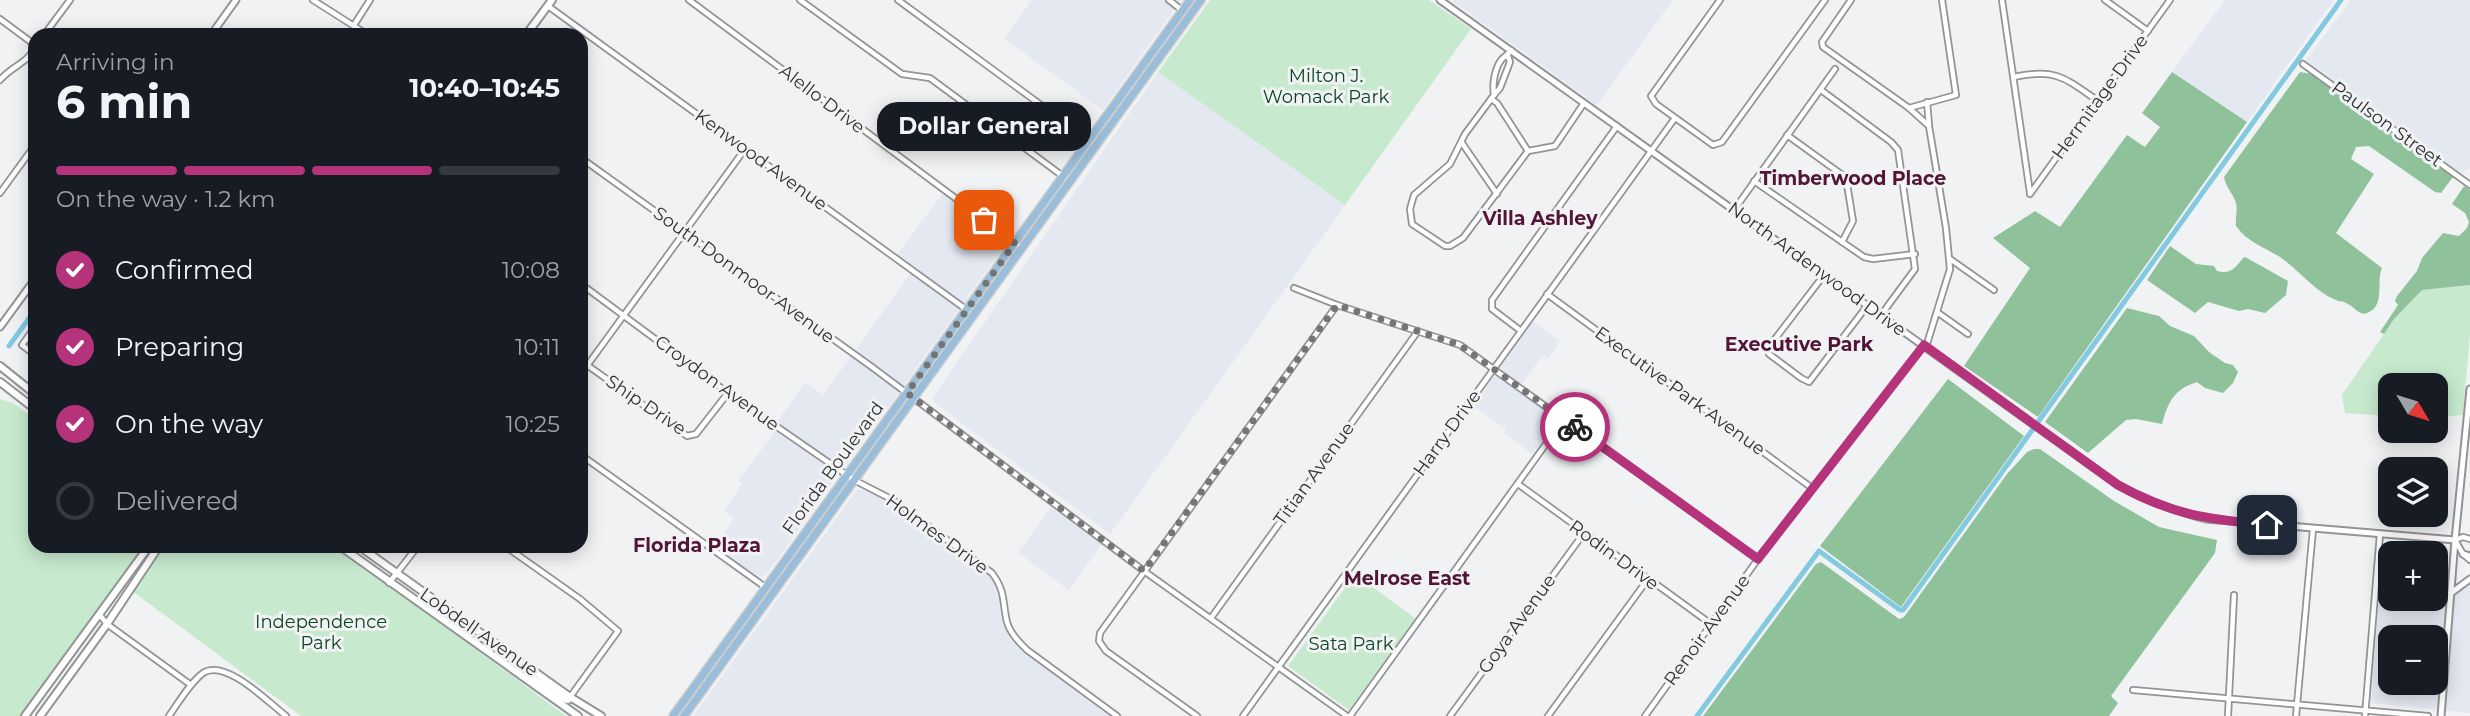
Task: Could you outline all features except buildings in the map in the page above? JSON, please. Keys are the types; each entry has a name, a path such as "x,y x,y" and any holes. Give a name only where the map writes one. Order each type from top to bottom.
{"main road":[{"name":"Florida Boulevard","path":"1186,13 1190,0"},
{"name":"Florida Boulevard","path":"673,716 766,588 888,434 910,395 1097,145 1186,13 1201,0"},
{"path":"531,28 550,3"},
{"name":"Florida Boulevard","path":"970,313 1063,176 1154,58"},
{"path":"0,366 28,388"},
{"path":"0,382 28,404"},
{"path":"0,391 18,396"},
{"name":"Florida Boulevard","path":"684,716 851,478 896,408 910,395"},
{"path":"888,434 898,411 896,408"},
{"path":"25,716 144,553"},
{"path":"40,716 154,553"},
{"name":"Lobdell Avenue","path":"349,553 578,716"},
{"name":"Lobdell Avenue","path":"369,553 570,697 601,716"},
{"path":"726,643 733,648"},
{"path":"520,676 533,678 564,699 568,700 570,697"}],"street":[{"path":"49,28 70,0"},
{"path":"216,28 236,0"},
{"path":"313,0 358,28"},
{"path":"354,25 370,0"},
{"name":"Alello Drive","path":"689,0 1022,248"},
{"path":"800,0 902,74 930,78 1070,181"},
{"path":"898,0 1097,145"},
{"path":"1169,0 1186,13"},
{"name":"North Ardenwood Drive","path":"1440,0 1509,52 1618,126 2118,485 2168,509 2206,519 2455,540 2463,537 2470,539"},
{"path":"1720,0 1652,93 1651,100 1716,146 1722,142 1825,0"},
{"path":"1851,0 1822,42 1823,47 1909,108 1929,126"},
{"path":"1909,108 1956,95 1942,0"},
{"path":"2002,0 2014,77 2039,72 2057,76 2069,80 2098,101"},
{"path":"2105,0 2148,31"},
{"name":"Hermitage Drive","path":"2014,77 2030,194 2170,0"},
{"name":"Kenwood Avenue","path":"550,3 583,28"},
{"path":"0,19 28,41"},
{"name":"Kenwood Avenue","path":"588,31 970,313"},
{"path":"1509,52 1502,59 1492,85 1492,97 1465,134 1462,144 1443,172 1414,195 1410,209 1412,224 1445,246 1463,238 1528,151 1555,146 1584,102"},
{"path":"0,80 28,59"},
{"name":"Paulson Street","path":"2303,64 2470,185"},
{"path":"1734,210 1835,69"},
{"path":"1821,90 1898,150 1915,269 1881,315"},
{"path":"1492,97 1528,151"},
{"path":"1925,346 1950,269 1927,102"},
{"name":"Harry Drive","path":"1243,716 1675,118"},
{"path":"1521,331 1492,309 1492,300 1618,126"},
{"path":"1787,135 1841,174 1847,184 1853,221 1842,242"},
{"path":"1462,144 1497,194"},
{"path":"588,364 745,149"},
{"path":"0,193 28,155"},
{"name":"South Donmoor Avenue","path":"588,163 910,395 1144,571 1349,716"},
{"path":"2461,178 2470,175"},
{"path":"1754,181 1864,257 1873,259 1914,254"},
{"path":"1949,259 1994,290"},
{"path":"1824,275 1768,348 1769,354 1801,379 1810,382 1867,306"},
{"path":"1294,288 1337,305 1460,345 1758,559"},
{"path":"0,327 28,289"},
{"name":"Croydon Avenue","path":"588,289 728,393 851,478"},
{"name":"Executive Park Avenue","path":"1547,294 1812,488"},
{"path":"1198,716 1106,651 1099,641 1100,633 1337,305"},
{"path":"1937,312 1968,334"},
{"name":"Titian Avenue","path":"1211,618 1418,331"},
{"path":"28,337 22,345 28,350"},
{"name":"Renoir Avenue","path":"1645,716 1758,559 1925,346"},
{"name":"Ship Drive","path":"588,366 687,436 696,435 728,393"},
{"path":"2441,716 2470,389"},
{"path":"1349,716 1564,419"},
{"path":"588,460 766,588"},
{"name":"Holmes Drive","path":"851,478 893,500 992,573 1002,586 1007,623 1015,638 1027,650 1117,716"},
{"name":"Rodin Drive","path":"1518,484 1711,624"},
{"path":"2296,716 2314,529"},
{"name":"Goya Avenue","path":"1450,716 1584,533"},
{"path":"2366,713 2380,534"},
{"path":"2455,540 2463,554 2470,558"},
{"path":"389,583 412,553"},
{"path":"515,553 580,599 618,631 570,697"},
{"path":"1548,716 1648,579"},
{"path":"2451,593 2470,579"},
{"path":"2228,716 2234,595"},
{"path":"99,614 107,624 191,685"},
{"path":"73,650 83,657"},
{"path":"169,716 191,685 203,673 213,669 225,670 286,716"},
{"path":"2133,690 2297,704 2366,713 2428,716"},
{"path":"43,691 53,698"}],"shaded area":[{"path":"1032,0 1181,0 1103,110 1004,39"},
{"path":"1451,0 1673,0 1597,105"},
{"path":"2225,0 2334,0 2247,122 2172,72"},
{"path":"2351,0 2470,0 2470,168 2461,173 2306,60"},
{"path":"1158,72 1345,205 1110,534 931,400"},
{"path":"944,192 1004,238 1005,245 847,464 833,464 777,422 805,382 823,395 911,273 893,260"},
{"path":"1533,321 1560,341 1548,358 1543,355 1521,385 1501,367"},
{"path":"1497,376 1558,419 1558,424 1535,456 1504,433 1506,429 1473,406"},
{"path":"777,429 834,470 837,477 766,575 755,578 714,548 734,519 724,511 742,484 738,481"},
{"path":"860,489 887,499 990,575 999,586 1007,623 1015,638 1027,650 1117,716 693,716"},
{"path":"1051,507 1102,544 1069,590 1018,553"},
{"path":"2470,585 2470,713 2371,703 2378,611 2448,611 2448,592 2460,592"}],"green space":[{"name":"Milton J. Womack Park","path":"1210,0 1429,0 1471,29 1345,205 1158,72"},
{"path":"2172,72 2247,122 2038,417 1964,366 2030,268 1993,238 2035,211 2060,227 2127,135 2145,147 2160,127 2142,113"},
{"path":"2300,72 2312,74 2453,177 2441,193 2435,192 2369,146 2356,147 2351,159 2374,174 2336,233 2382,268 2379,299 2374,309 2366,313 2362,314 2349,304 2321,291 2287,262 2251,240 2236,226 2236,203 2224,177"},
{"path":"2464,186 2470,190 2470,285 2422,290 2394,319 2384,334 2380,332 2398,305 2395,301 2397,296 2417,271 2422,258 2443,233 2459,236 2467,228 2469,222 2465,213 2452,204"},
{"path":"2170,246 2196,264 2214,266 2217,271 2222,272 2233,269 2244,257 2247,258 2288,281 2286,295 2265,313 2248,309 2239,311 2208,302 2195,313 2147,280"},
{"path":"2470,285 2470,334 2463,415 2448,416 2448,373 2378,373 2378,415 2345,413 2342,395 2394,319 2422,290"},
{"path":"2127,308 2159,316 2170,326 2194,336 2209,352 2233,365 2238,372 2233,383 2223,393 2205,388 2197,382 2183,388 2173,397 2162,424 2126,420 2088,453 2045,422"},
{"path":"1948,379 2024,436 1901,607 1820,546"},
{"path":"0,399 13,403 28,414 28,553 140,553 23,716 0,716"},
{"path":"2040,449 2114,501 2159,527 2217,540 2215,553 2111,696 2118,703 2109,716 1703,716 1816,564 1821,562 1899,619 1904,617 2007,474 2027,452"},
{"name":"Independence Park","path":"157,553 346,553 566,716 301,716 132,591"},
{"name":"Sata Park","path":"1355,574 1416,619 1349,710 1288,666"}],"waterway":[{"path":"1697,716 1819,551 1903,610 2341,0"},
{"path":"9,346 28,320"}],"way so far":[{"path":"984,220 1015,243 907,393 1144,571 1337,305 1460,345 1575,427"}],"place":[{"name":"Dollar General","path":"984,220"}],"district":[{"name":"Timberwood Place","path":"1853,178"},
{"name":"Villa Ashley","path":"1540,218"},
{"name":"Executive Park","path":"1799,344"},
{"name":"Florida Plaza","path":"697,545"},
{"name":"Melrose East","path":"1407,578"}],"route":[{"path":"1575,427 1758,559 1924,345 2118,485 2138,496 2168,509 2206,519 2267,525"}]}
